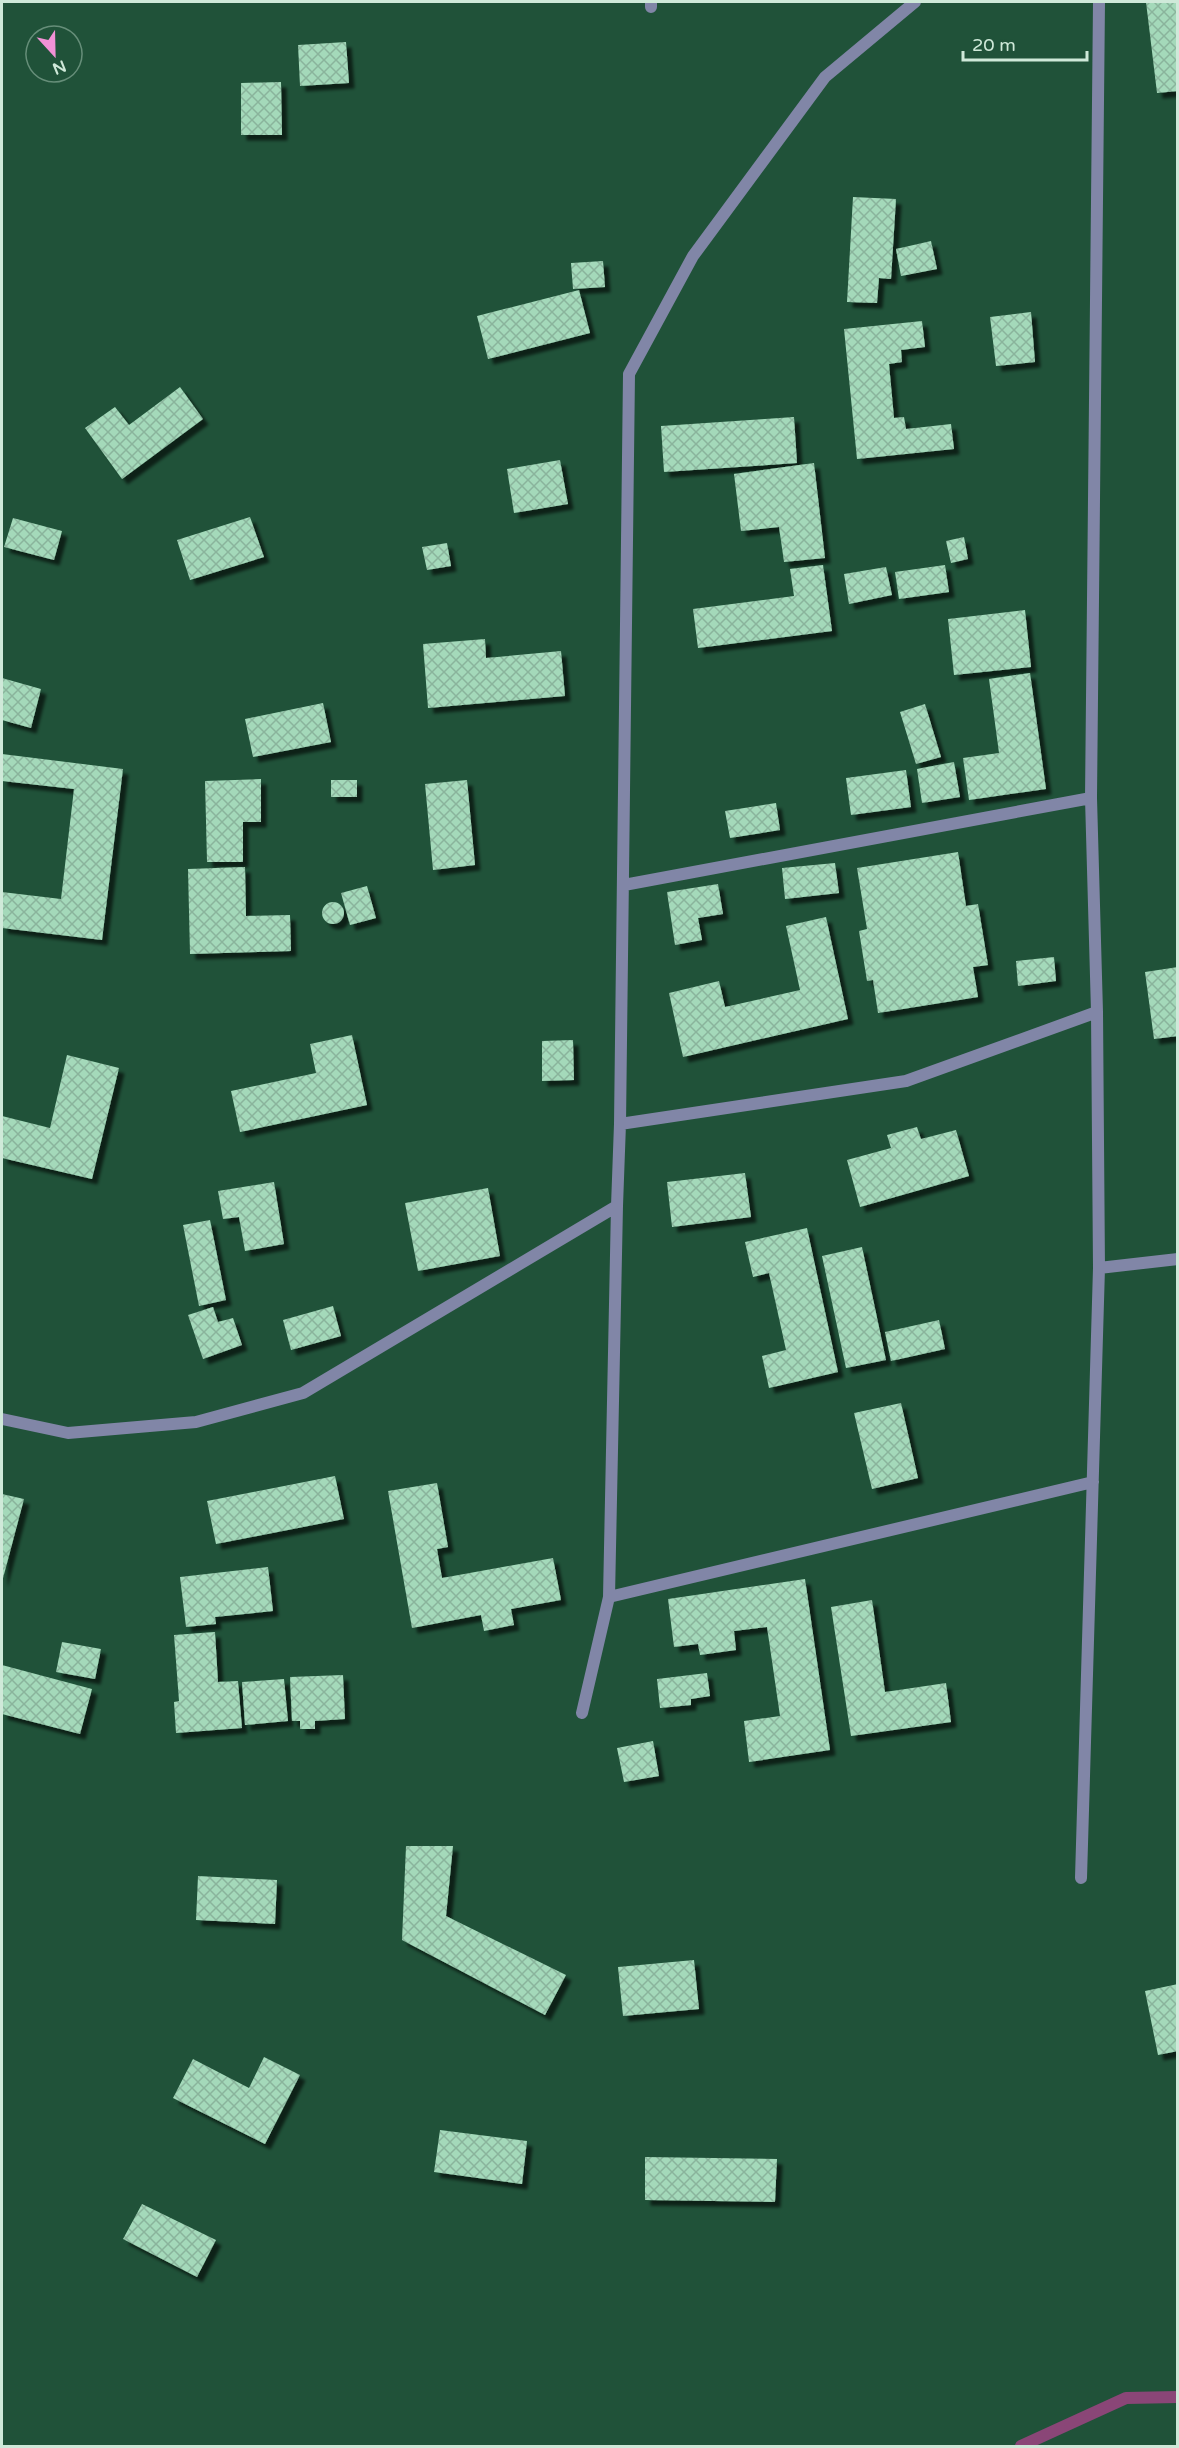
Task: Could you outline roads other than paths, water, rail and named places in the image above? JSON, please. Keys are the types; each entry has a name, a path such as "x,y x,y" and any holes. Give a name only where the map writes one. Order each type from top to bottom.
{"street":[{"path":"582,1713 609,1597 624,885 629,374 693,256 825,77 915,2"},
{"path":"1081,1878 1099,1268 1097,1012 1091,798 1099,2"},
{"path":"624,885 1091,798"},
{"path":"620,1124 906,1081 1097,1012"},
{"path":"2,1419 68,1433 185,1424 303,1393 616,1206"},
{"path":"1099,1268 1178,1259"},
{"path":"609,1597 1093,1482"}],"waterway":[{"path":"1021,2446 1126,2398 1178,2397"}]}
